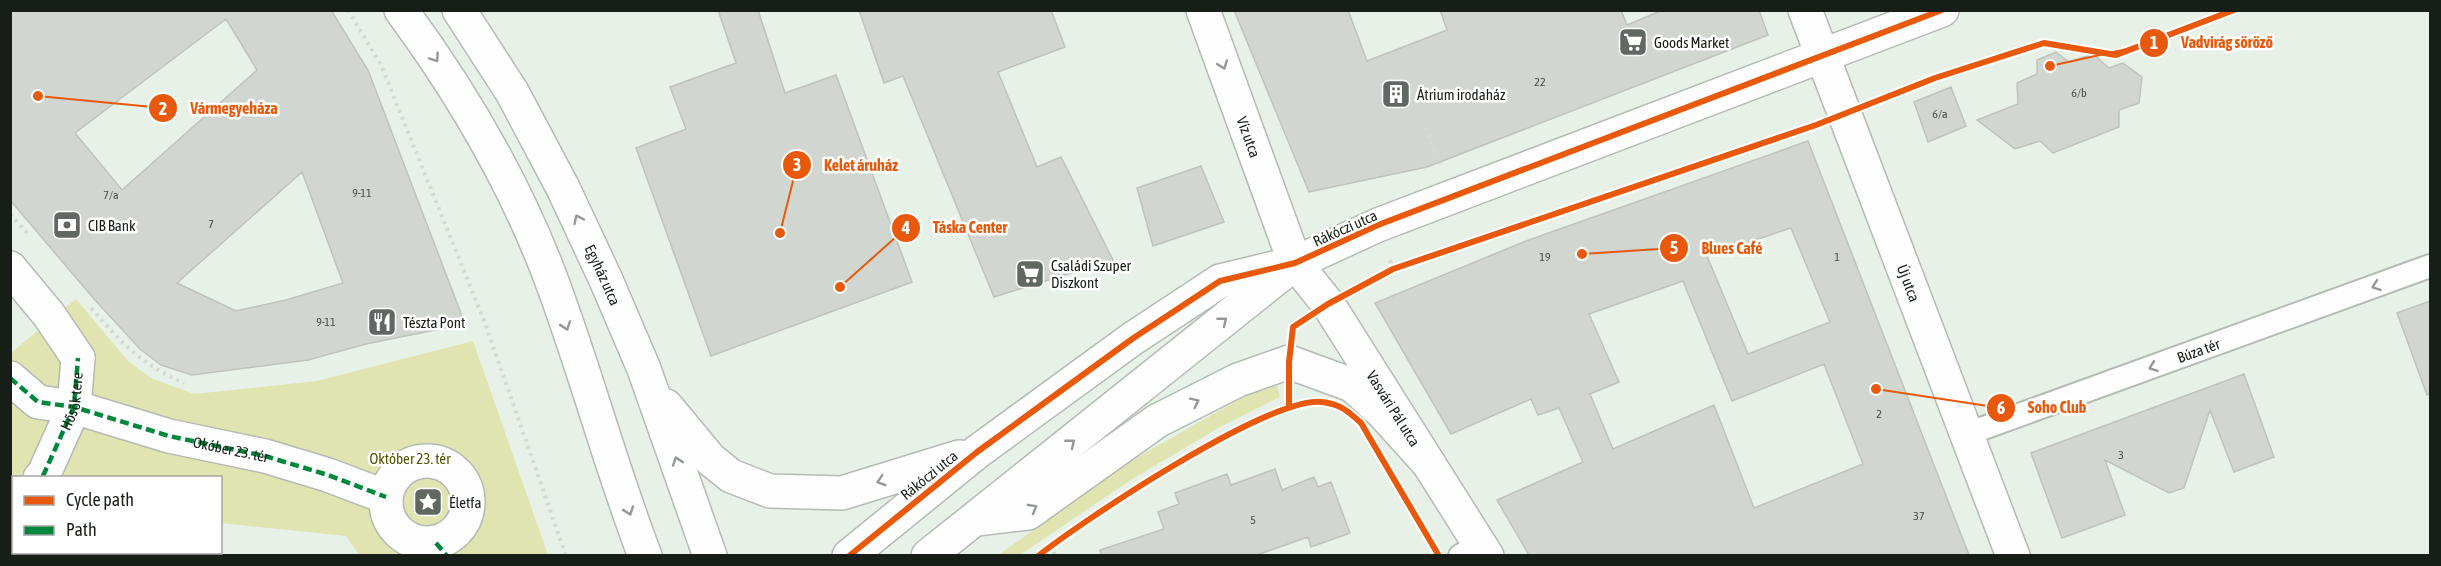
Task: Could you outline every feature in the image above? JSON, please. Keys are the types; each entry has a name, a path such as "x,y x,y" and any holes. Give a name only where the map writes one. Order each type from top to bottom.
{"street":[{"path":"401,10 435,57 499,163 543,260 645,555"},
{"name":"Egyház utca","path":"459,10 512,92 563,188 644,369 710,555"},
{"name":"Víz utca","path":"1203,10 1295,263"},
{"name":"Új utca","path":"1805,10 2013,555"},
{"name":"Rákóczi utca","path":"849,555 977,452 1132,339 1220,281 1295,263 1389,221 1942,10"},
{"name":"Rákóczi utca","path":"928,555 1295,263"},
{"name":"Vasvári Pál utca","path":"1295,263 1328,304 1430,464 1476,552"},
{"name":"Hősök tere","path":"10,268 49,315 78,358 74,406 42,476"},
{"path":"976,519 1028,513 1157,421 1238,380 1289,362 1352,385 1382,412 1430,464"},
{"path":"644,369 666,405 710,459 731,476 770,491 842,494 977,452"},
{"name":"Okóber 23. tér","path":"10,378 38,402 74,406 169,436 265,456 328,475 386,497"},
{"path":"437,462 450,468 460,477 467,489 469,503 466,516 459,529 442,549 410,540 399,533 391,523 386,510 386,497 390,484 398,472 417,463 437,462"}],"lane":[{"name":"Búza tér","path":"1967,434 2430,266"}],"path":[{"path":"348,10 381,65 486,323 566,555"},
{"path":"1426,128 1440,162"},
{"path":"10,214 33,240"},
{"path":"1384,274 1405,265"},
{"path":"84,300 128,351 158,371 184,382"},
{"path":"1045,550 1061,539"},
{"path":"1051,545 1055,555"}],"green space":[{"name":"Október 23. tér","path":"76,299 128,361 151,378 194,394 317,381 473,341 548,555 359,555 346,536 222,523 222,476 12,476 12,484 11,353"},
{"path":"1277,384 1280,397 1220,427 1129,481 1020,555 997,556 1129,462 1247,395"}],"building":[{"path":"10,10 331,10 368,70 465,324 366,344 308,360 192,375 161,365 140,349 10,200","holes":["226,19 257,70 122,190 75,133","302,172 343,283 286,300 236,311 177,283"]},
{"path":"718,10 758,10 785,93 836,75 912,282 711,356 636,148 686,129 670,87 736,63"},
{"path":"859,10 1051,10 1065,47 998,72 1037,167 1061,157 1113,260 994,297 903,76 884,83"},
{"name":"Átrium irodaház","path":"1234,10 1348,10 1367,61 1447,30 1440,10 1621,10 1627,25 1663,10 1759,10 1768,35 1427,167 1309,192"},
{"path":"2056,52 2069,62 2093,54 2109,68 2123,63 2142,77 2139,103 2119,110 2119,127 2053,153 2040,141 2015,149 1977,120 2018,104 2017,83 2037,74 2037,60"},
{"path":"1951,87 1966,126 1928,142 1914,102"},
{"path":"1808,141 1969,555 1529,555 1497,500 1583,462 1559,408 1538,415 1531,399 1451,434 1375,303 1526,241","holes":["1791,228 1830,322 1748,354 1707,256","1683,281 1732,401 1824,364 1863,464 1754,508 1714,405 1613,449 1590,394 1619,382 1589,314"]},
{"path":"1201,166 1224,222 1153,246 1137,188"},
{"path":"2430,301 2430,394 2427,395 2397,313"},
{"path":"2244,374 2274,457 2234,472 2210,410 2184,488 2169,493 2105,460 2125,515 2062,538 2031,453"},
{"path":"1275,469 1282,490 1314,477 1318,487 1331,482 1350,533 1311,547 1308,537 1257,555 1101,555 1100,550 1164,529 1158,512 1179,504 1175,493 1227,474 1231,485"}],"marked path":[{"path":"43,476 74,407 78,358"},
{"path":"10,378 38,402 74,407 169,436 265,456 328,475 386,497"},
{"path":"436,543 447,556"}],"cycle path":[{"path":"849,556 977,452 1132,339 1220,281 1295,263 1378,225 1942,10"},
{"path":"1289,406 1289,362 1293,327 1328,304 1393,269 1816,125 1935,78 2044,43 2116,55 2234,10"},
{"path":"1038,556 1134,490 1221,439 1261,419 1296,406 1322,402 1334,404 1361,423 1439,556"}],"place":[{"name":"Goods Market","path":"1633,42"},
{"name":"Vadvirág söröző","path":"2050,66"},
{"name":"Átrium irodaház","path":"1396,94"},
{"name":"Vármegyeháza","path":"38,96"},
{"name":"CIB Bank","path":"67,225"},
{"name":"Kelet áruház","path":"780,233"},
{"name":"Blues Café","path":"1582,254"},
{"name":"Családi Szuper Diszkont","path":"1030,274"},
{"name":"Táska Center","path":"840,287"},
{"name":"Tészta Pont","path":"382,322"},
{"name":"Soho Club","path":"1876,389"},
{"name":"Életfa","path":"428,502"}]}
